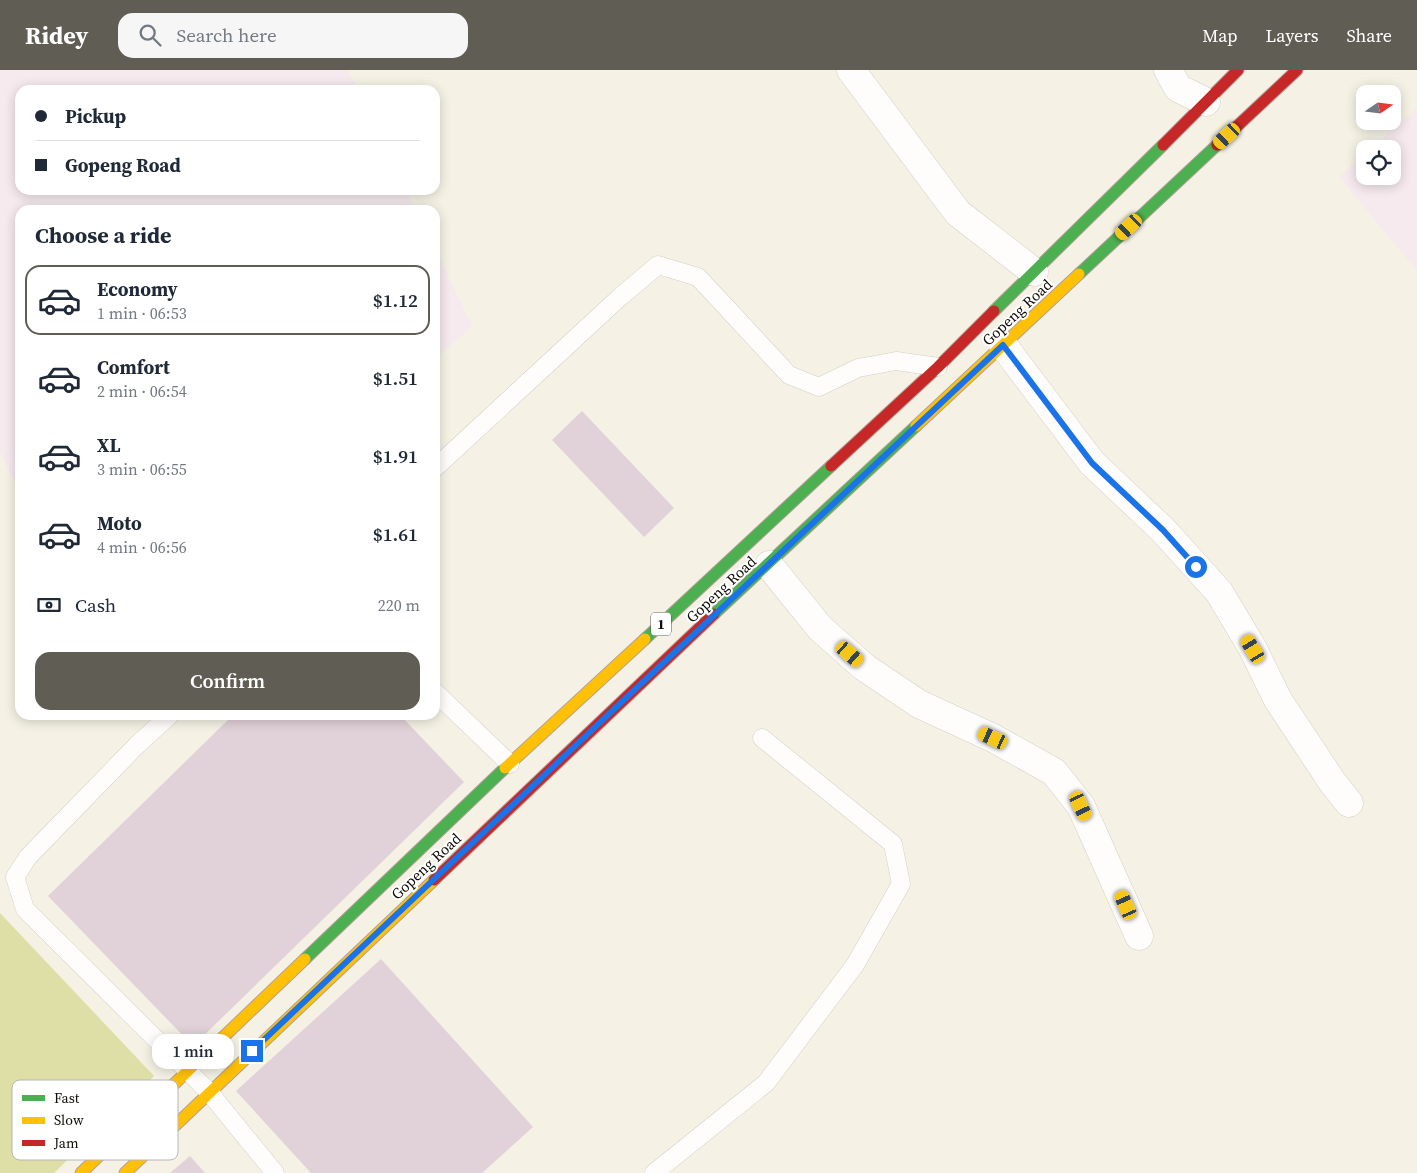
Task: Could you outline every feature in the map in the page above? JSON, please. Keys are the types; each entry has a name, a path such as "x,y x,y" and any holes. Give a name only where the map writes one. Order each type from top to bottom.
{"highway":[{"name":"Gopeng Road","path":"178,1081 510,764 938,367 1238,70"},
{"name":"Gopeng Road","path":"178,1122 628,696 1298,70"},
{"name":"Gopeng Road","path":"81,1173 95,1160"},
{"name":"Gopeng Road","path":"125,1173 138,1160"}],"street":[{"path":"851,70 958,213 1034,272"},
{"path":"1168,70 1178,88 1206,102"},
{"path":"1003,345 1092,463 1163,530 1219,592 1253,649 1278,700 1349,803"},
{"path":"769,565 820,628 864,667 919,704 993,738 1054,772 1081,806 1140,936"}],"lane":[{"path":"440,463 620,297 658,265 698,277 789,375 819,388 858,368 896,361 938,367"},
{"path":"440,697 510,764"},
{"path":"164,720 137,745 28,857 8,875 26,910 209,1092 274,1173"},
{"path":"654,1173 766,1083 855,965 901,884 893,844 762,738"}],"shaded area":[{"path":"0,70 348,70 356,85 15,85 15,195 408,195 414,205 15,205 15,483 0,452"},
{"path":"1417,108 1417,271 1339,177 1356,162 1356,185 1401,185 1401,140 1381,140 1392,130 1401,130 1401,122"},
{"path":"440,259 472,326 440,355"}],"green space":[{"path":"0,913 154,1076 150,1080 12,1080 12,1160 67,1160 54,1173 0,1173"}],"building":[{"path":"582,411 674,508 644,537 552,440"},
{"path":"228,720 405,720 464,782 193,1046 48,896"},
{"path":"381,959 533,1127 482,1173 311,1173 236,1091"},
{"path":"190,1156 205,1173 170,1173"}],"traffic: fast":[{"path":"994,311 1163,145"},
{"path":"1079,274 1217,145"},
{"path":"714,614 916,426"},
{"path":"645,639 831,466"},
{"path":"305,959 505,768"}],"traffic: slow":[{"path":"916,426 1079,274"},
{"path":"505,768 645,639"},
{"path":"178,1123 434,880"},
{"path":"178,1080 305,959"},
{"path":"81,1173 95,1160"},
{"path":"125,1173 139,1160"}],"traffic: jam":[{"path":"1163,145 1238,70"},
{"path":"1217,145 1297,70"},
{"path":"831,466 938,367 994,311"},
{"path":"434,880 714,614"}],"route":[{"path":"252,1051 1003,345 1092,463 1163,530 1196,567"}]}
